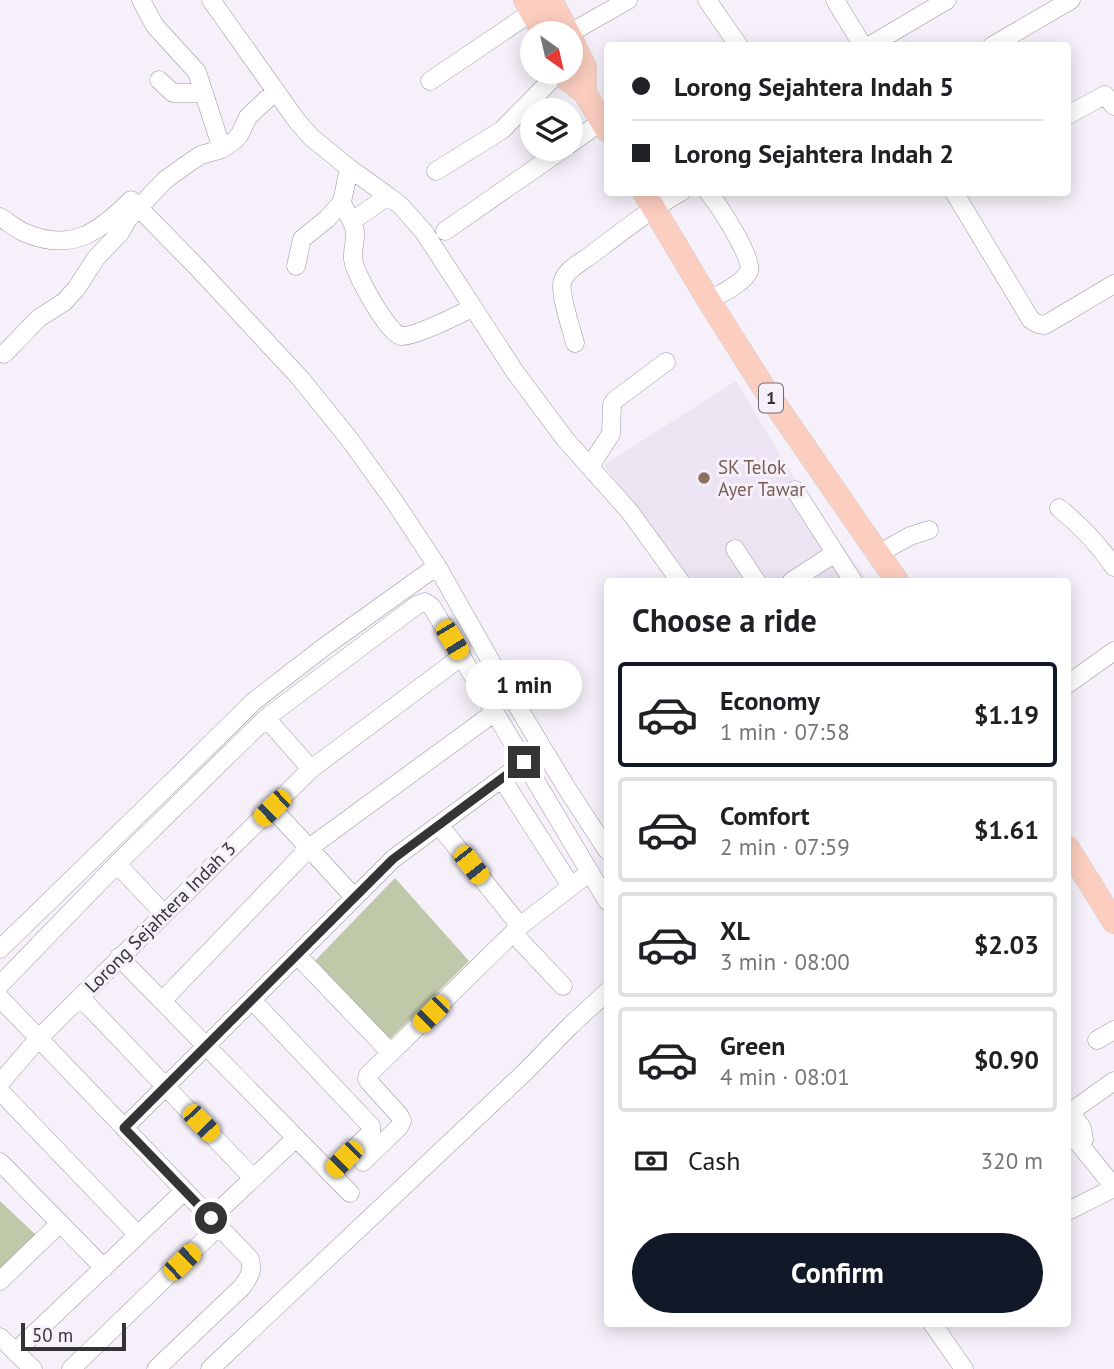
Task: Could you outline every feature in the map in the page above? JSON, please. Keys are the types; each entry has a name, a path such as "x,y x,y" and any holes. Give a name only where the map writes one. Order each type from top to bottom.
{"main road":[{"path":"536,4 555,21"},
{"path":"583,63 585,93"},
{"path":"573,84 585,93 604,124"},
{"name":"1","path":"648,201 766,391 895,578"},
{"path":"1071,853 1114,922"}],"street":[{"path":"141,0 155,26 197,72 222,149"},
{"path":"211,0 311,137 388,196 424,232 514,372 565,439 630,512 678,578"},
{"path":"583,23 601,7 628,0"},
{"path":"708,0 737,42"},
{"path":"835,0 863,42"},
{"path":"873,42 947,0"},
{"path":"999,42 1068,1"},
{"path":"430,81 536,4"},
{"path":"159,80 173,93 204,93"},
{"path":"436,171 502,130 549,84"},
{"path":"4,354 39,318 64,302 96,258 120,233 128,219 165,180 201,155 222,149 235,141 248,117 277,93"},
{"path":"1071,113 1105,94 1114,106"},
{"path":"583,137 604,127"},
{"path":"445,232 546,161"},
{"path":"296,266 302,239 327,219 342,202 349,168"},
{"path":"352,220 388,196"},
{"path":"575,343 562,280 648,201 666,196"},
{"path":"709,300 739,282 748,274 751,264 711,196"},
{"path":"956,196 1031,320 1038,324 1045,325 1114,284"},
{"path":"0,217 22,232 56,241 72,240 87,235 102,225 131,200 139,207 300,378 380,481 438,566 498,674 604,845"},
{"path":"342,202 355,231 355,269 395,333 401,336 413,334 472,309"},
{"path":"590,466 611,434 612,405 615,400 666,362"},
{"path":"795,490 851,578"},
{"path":"1059,508 1084,528 1114,567"},
{"path":"878,554 910,536 929,530"},
{"path":"735,550 754,578"},
{"path":"797,578 835,553"},
{"path":"0,949 253,702 315,653 438,566"},
{"path":"0,985 117,864 266,718 417,605 425,602 432,607 604,896"},
{"path":"1071,682 1114,652"},
{"name":"Lorong Sejahtera Indah 3","path":"0,1083 39,1038 119,957 311,769 461,657"},
{"path":"162,1001 309,848 495,712"},
{"path":"266,718 311,769"},
{"path":"124,1128 393,859 524,762"},
{"path":"502,779 571,886"},
{"path":"272,808 354,897"},
{"path":"439,825 516,930 563,986"},
{"path":"117,864 164,914"},
{"path":"363,1162 400,1128 402,1121 368,1079 368,1075 516,930 590,872"},
{"path":"297,954 391,1053"},
{"path":"119,957 350,1193"},
{"path":"209,1369 526,1072 604,995"},
{"path":"80,997 253,1178"},
{"path":"0,998 250,1259 253,1269 242,1287 156,1369"},
{"path":"251,1000 372,1126 371,1132 330,1172"},
{"path":"1097,1040 1114,1030"},
{"path":"1073,1136 1084,1139 1082,1128 1073,1116 1076,1108 1114,1081"},
{"path":"0,1091 138,1235"},
{"path":"1071,1209 1114,1187 1073,1136"},
{"path":"71,1369 215,1222 253,1178 296,1138"},
{"path":"0,1162 104,1268"},
{"path":"15,1352 179,1196"},
{"path":"0,1281 60,1223"},
{"path":"935,1327 964,1369"},
{"path":"0,1337 33,1369"}],"shaded area":[{"name":"SK Telok Ayer Tawar","path":"736,381 802,491 866,578 687,578 604,465"}],"green space":[{"path":"395,878 469,961 388,1041 308,968"},
{"path":"0,1201 36,1235 0,1273"}],"place":[{"name":"SK Telok Ayer Tawar","path":"704,478"}],"route":[{"path":"211,1218 124,1128 393,859 524,762"}]}
